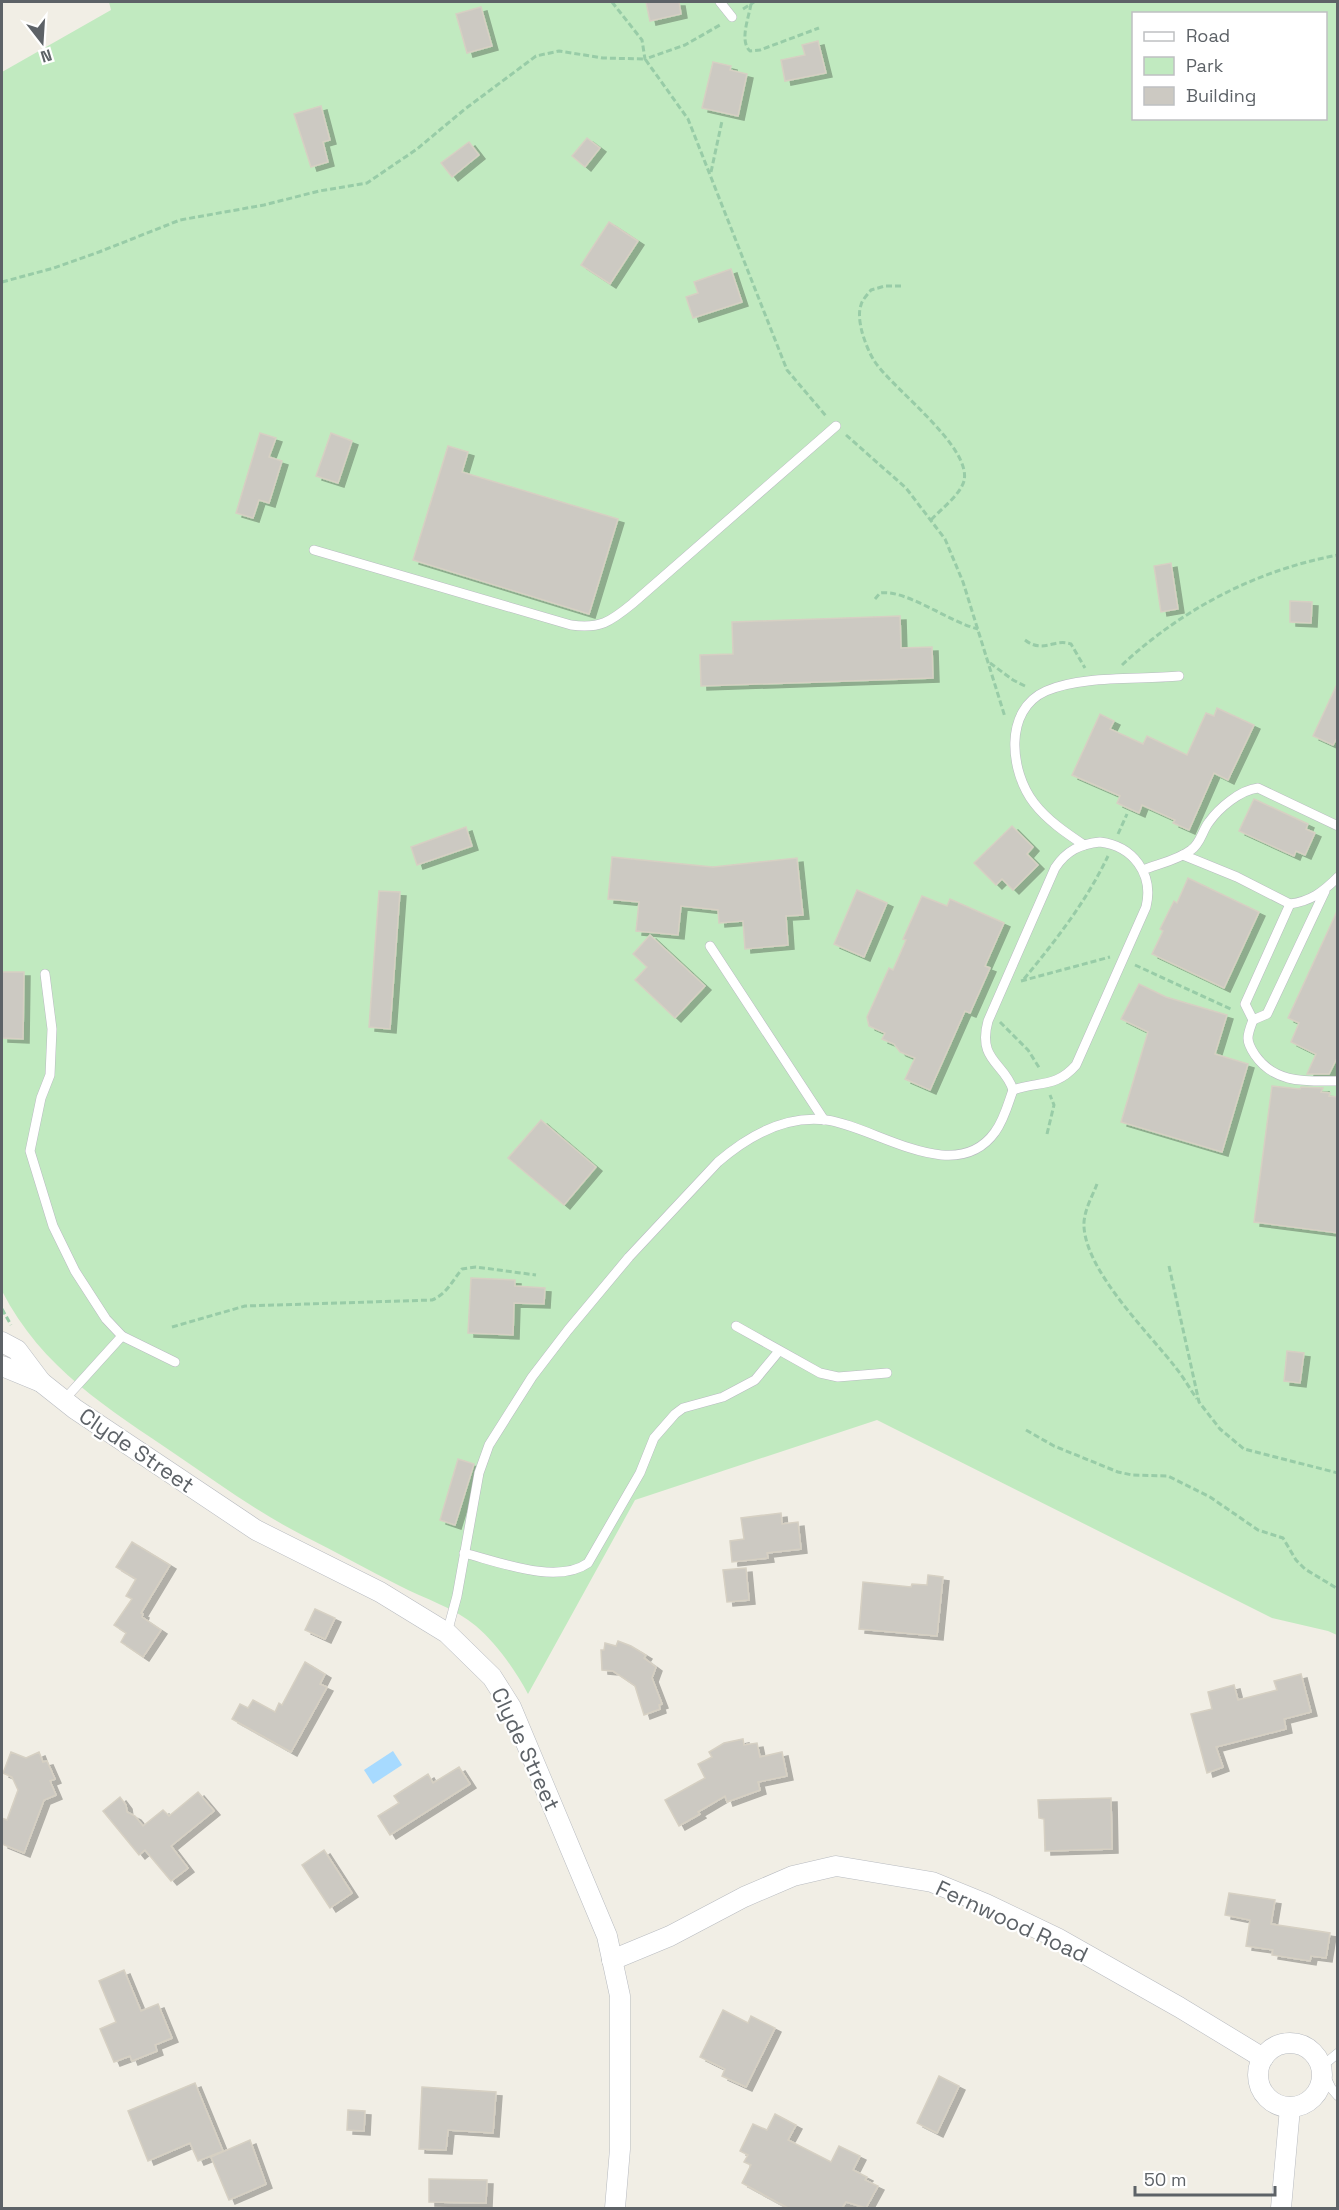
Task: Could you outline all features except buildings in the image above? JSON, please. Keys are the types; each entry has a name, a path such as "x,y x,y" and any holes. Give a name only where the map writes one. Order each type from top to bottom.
{"street":[{"name":"Clyde Street","path":"2,1342 19,1353 41,1382 64,1400 256,1530 380,1592 447,1633 492,1677 511,1707 607,1936 620,1996 620,2149 615,2208"},
{"name":"Clyde Street","path":"2,1366 41,1382"},
{"name":"Fernwood Road","path":"612,1960 670,1936 793,1876 836,1866 932,1882 986,1904 1057,1938 1263,2058"},
{"path":"1290,2043 1310,2050 1317,2057 1321,2067 1320,2086 1316,2095 1308,2102 1290,2108 1271,2102 1260,2086 1258,2077 1263,2058 1279,2045 1290,2043"},
{"path":"1281,2208 1290,2108"}],"lane":[{"path":"720,2 732,17"},
{"path":"314,550 571,625 588,627 602,625 632,604 836,426"},
{"path":"1084,845 1048,818 1033,802 1020,774 1014,749 1020,717 1030,701 1043,692 1089,681 1179,676"},
{"path":"1143,870 1183,855 1192,849 1198,843 1209,822 1233,799 1252,789 1258,788 1338,826"},
{"path":"447,1633 457,1596 479,1473 489,1445 532,1377 629,1257 731,1151 762,1131 777,1126 800,1121 824,1120 848,1125 918,1151 950,1156 974,1149 986,1142 1002,1120 1013,1090 1011,1083 991,1058 986,1037 988,1021 1055,868 1069,852 1084,845 1100,842 1113,845 1130,853 1143,870 1148,886 1147,902 1076,1065 1056,1082 1013,1090"},
{"path":"1183,855 1237,877 1290,904 1302,902 1325,891"},
{"path":"1338,877 1325,891 1267,1014 1253,1020 1247,1034 1248,1043 1265,1068 1278,1076 1310,1081 1338,1081"},
{"path":"1253,1020 1245,1004 1290,904"},
{"path":"710,946 824,1120"},
{"path":"45,974 52,1029 50,1075 41,1098 30,1151 53,1227 87,1291 106,1319 122,1336 175,1362"},
{"path":"736,1326 820,1373 838,1377 887,1373"},
{"path":"64,1400 122,1336"},
{"path":"464,1553 549,1573 578,1570 588,1563 617,1513 640,1473 654,1438 675,1414 682,1408 723,1397 755,1380 779,1351"},
{"path":"1338,2053 1321,2067 1331,2088 1338,2096"}],"path":[{"path":"612,2 642,40 645,59 688,120 787,370 836,426 906,488 945,539 963,582 1014,749"},
{"path":"2,282 54,268 180,220 367,183 417,149 465,109 536,56 559,51 603,58 645,59 685,45 732,17 752,2"},
{"path":"752,2 744,41 750,51 760,50 819,28"},
{"path":"710,173 722,121"},
{"path":"901,286 885,286 871,290 861,304 859,323 865,342 875,361 891,381 942,432 955,449 964,468 964,482 955,496 931,520"},
{"path":"1105,680 1140,648 1170,626 1232,588 1275,570 1338,555"},
{"path":"875,599 879,593 897,594 959,624 978,629"},
{"path":"1025,640 1036,646 1061,643 1071,645 1084,664 1089,681"},
{"path":"988,662 1012,680 1043,692"},
{"path":"1023,980 1067,927 1095,883 1127,814"},
{"path":"1005,982 1011,983 1115,956 1253,1020"},
{"path":"1097,1184 1084,1219 1091,1254 1122,1302 1176,1369 1220,1429 1244,1449 1338,1473"},
{"path":"1169,1266 1199,1402"},
{"path":"172,1327 245,1306 432,1300 440,1297 449,1288 462,1269 476,1267 536,1275"},
{"path":"1026,1430 1053,1446 1118,1472 1132,1475 1168,1476 1186,1484 1258,1530 1283,1538 1301,1564 1317,1577 1338,1589"}],"green space":[{"path":"109,2 1337,2 1337,1635 1272,1618 877,1420 635,1500 528,1694 498,1649 468,1620 304,1536 255,1508 102,1403 57,1365 37,1343 18,1319 2,1291 2,72 111,10"}],"water":[{"path":"393,1751 402,1765 373,1784 364,1770"}]}
